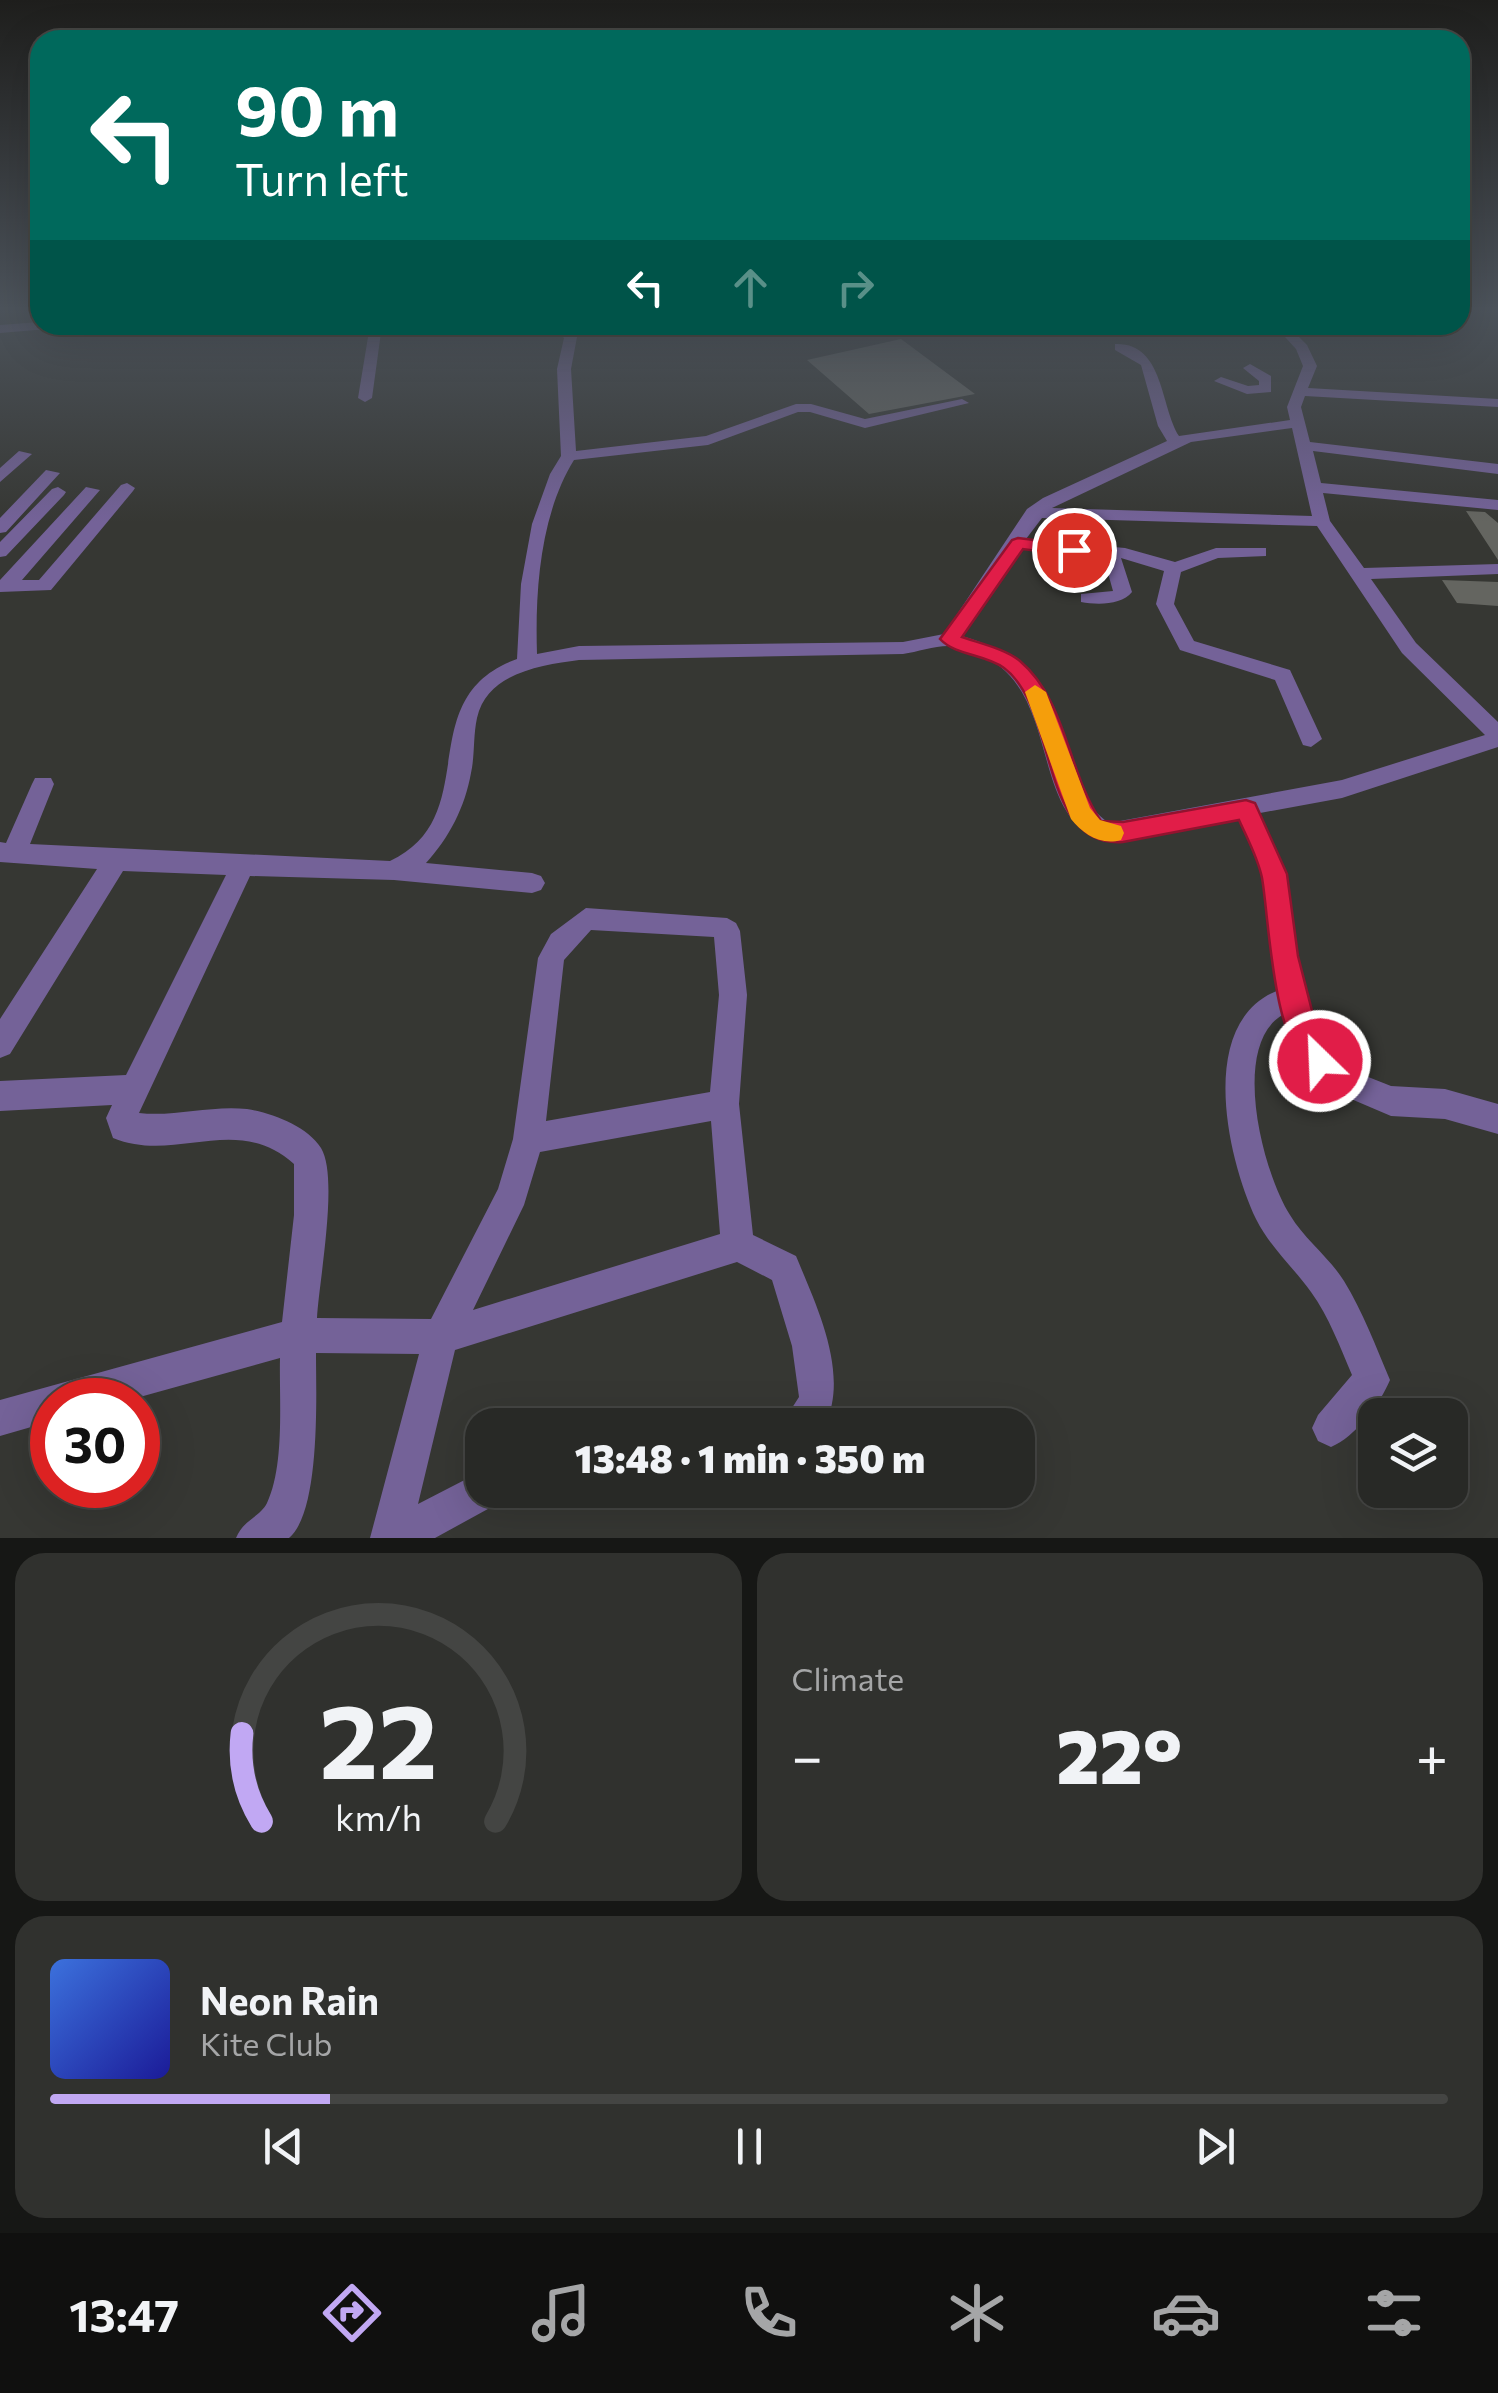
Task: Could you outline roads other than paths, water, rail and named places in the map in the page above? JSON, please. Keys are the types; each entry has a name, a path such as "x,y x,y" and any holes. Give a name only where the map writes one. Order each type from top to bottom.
{"street":[{"path":"365,398 368,380"},
{"path":"527,660 528,615 543,522 556,472 569,456 565,380"},
{"path":"1151,380 1165,426 1175,442"},
{"path":"1262,390 1268,383 1264,380"},
{"path":"392,870 408,867 421,856 446,812 460,775 466,712 480,690 527,660 579,653 903,648 950,639 1011,663 1040,698 1072,796 1092,827 1106,833 1342,789 1498,737 1408,648 1322,521 1301,446 1298,406 1308,380"},
{"path":"1221,382 1262,390 1298,406"},
{"path":"569,456 708,440 796,408 819,410 865,424 962,403"},
{"path":"950,639 1018,544 1034,513 1175,442 1298,406 1498,403"},
{"path":"1301,446 1498,470"},
{"path":"0,477 24,454"},
{"path":"0,528 52,473"},
{"path":"1311,487 1498,505"},
{"path":"3,586 44,586 127,488"},
{"path":"3,586 92,490"},
{"path":"0,552 58,492"},
{"path":"1034,513 1322,521"},
{"path":"1018,544 1156,559 1173,569"},
{"path":"1173,569 1216,553 1260,552"},
{"path":"1088,598 1120,596 1123,592 1112,554 1101,554"},
{"path":"1173,569 1165,604 1186,644 1284,675 1311,739"},
{"path":"1358,574 1498,569"},
{"path":"43,784 8,852 116,862 392,870 532,882"},
{"path":"1246,809 1274,874 1284,956 1306,1045 1333,1077 1391,1101 1445,1104 1498,1119"},
{"path":"0,1044 116,862"},
{"path":"242,867 131,1089 121,1118 124,1127 143,1131 250,1122 279,1130 309,1158 314,1190 299,1335 292,1490 281,1520 256,1538"},
{"path":"393,1538 442,1336 514,1194 528,1139 551,958 560,942 586,919 718,926 727,931 733,995 724,1104 738,1245"},
{"path":"1296,997 1266,1010 1250,1035 1242,1064 1240,1104 1258,1186 1271,1214 1278,1227 1314,1265 1342,1310 1372,1380 1331,1428"},
{"path":"0,1096 131,1089"},
{"path":"528,1139 724,1104"},
{"path":"144,1378 299,1335 442,1336 738,1245 784,1268 817,1392 815,1408"},
{"path":"0,1418 30,1409"},
{"path":"393,1538 465,1500"}]}
